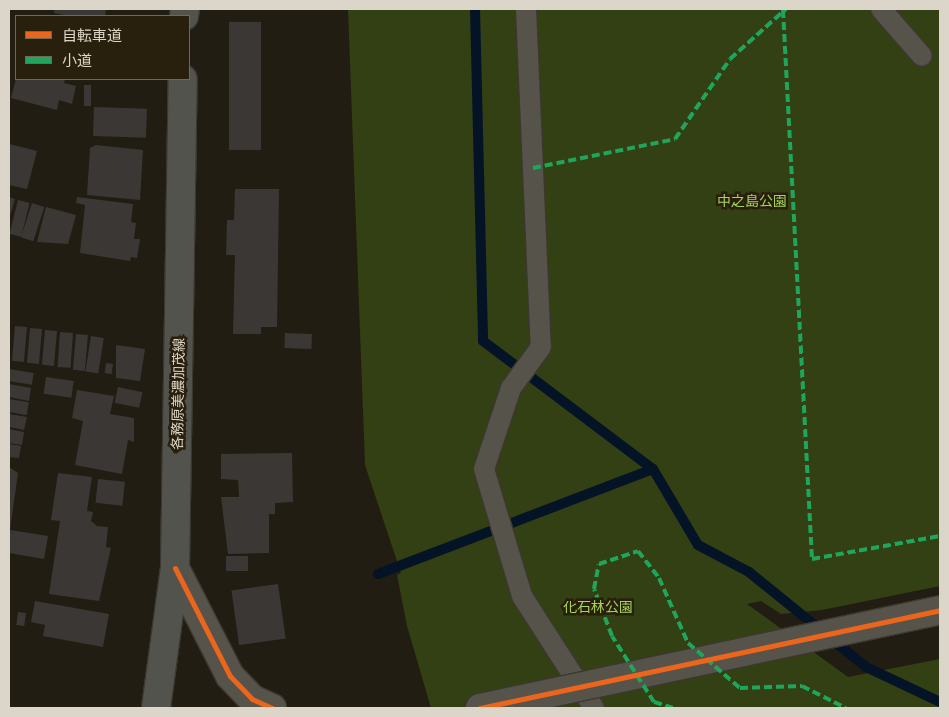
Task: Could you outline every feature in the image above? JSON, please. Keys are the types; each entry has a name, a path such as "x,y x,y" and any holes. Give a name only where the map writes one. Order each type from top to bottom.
{"main road":[{"name":"各務原美濃加茂線","path":"156,708 175,568 183,80"}],"street":[{"path":"175,568 230,676 252,699 272,708"},
{"path":"480,708 940,610"}],"lane":[{"path":"526,9 541,347 511,388 484,469 522,596 594,708"},
{"path":"881,9 922,56"}],"green space":[{"path":"348,9 940,9 940,586 822,610 781,614 761,601 747,604 848,677 940,659 940,708 431,708 407,626 397,575 401,573 365,465"}],"building":[{"path":"55,9 106,9 105,15 64,15 54,13"},
{"path":"229,22 261,22 261,150 229,150"},
{"path":"16,80 65,80 64,83 76,86 72,104 59,100 57,110 11,98"},
{"path":"84,85 91,85 91,106 84,106"},
{"path":"94,107 147,109 146,138 93,136"},
{"path":"9,144 37,151 27,189 9,185"},
{"path":"96,145 143,150 140,200 87,195 90,148"},
{"path":"235,189 279,189 277,327 261,327 261,334 233,334 235,255 226,255 227,220 234,220"},
{"path":"9,197 15,199 9,219"},
{"path":"77,197 133,204 131,222 136,223 134,239 140,239 137,258 131,257 130,261 80,253 85,205 76,203"},
{"path":"18,200 30,203 21,237 10,234"},
{"path":"32,203 44,207 33,241 21,237"},
{"path":"46,207 76,215 68,244 37,242"},
{"path":"15,326 27,327 24,362 12,361"},
{"path":"30,328 42,329 39,364 27,363"},
{"path":"45,330 57,331 54,366 42,365"},
{"path":"60,332 73,333 71,368 58,367"},
{"path":"285,333 312,334 311,349 284,348"},
{"path":"76,334 88,335 85,371 73,370"},
{"path":"91,336 104,338 98,374 85,372"},
{"path":"116,345 145,349 140,381 116,378"},
{"path":"106,363 113,364 112,374 105,373"},
{"path":"9,369 34,373 32,385 9,381"},
{"path":"46,377 74,381 71,398 44,394"},
{"path":"9,384 31,388 29,401 9,397"},
{"path":"118,387 142,392 139,408 115,403"},
{"path":"77,390 114,396 110,414 134,418 134,442 128,440 122,474 75,465 83,421 72,418"},
{"path":"9,399 29,402 27,415 9,412"},
{"path":"9,414 27,417 24,430 9,427"},
{"path":"9,429 24,432 22,445 9,443"},
{"path":"9,444 21,446 19,458 9,457"},
{"path":"292,453 293,502 275,503 275,514 269,514 269,553 228,554 221,497 239,497 238,480 221,479 221,454"},
{"path":"9,467 18,473 10,530 48,536 44,559 9,553"},
{"path":"58,473 92,477 87,511 93,512 91,521 97,526 108,527 106,547 111,548 99,601 49,594 60,521 51,520"},
{"path":"98,479 125,482 122,506 95,503"},
{"path":"226,556 248,556 248,571 226,571"},
{"path":"278,584 286,638 239,645 231,591"},
{"path":"35,601 109,614 103,647 43,636 45,625 31,622"},
{"path":"18,612 26,613 24,626 16,625"}],"waterway":[{"path":"475,9 483,341 653,469"},
{"path":"378,574 653,469 698,545 749,572 866,667 940,702"}],"marked path":[{"path":"533,168 675,139 730,59 786,9"},
{"path":"783,10 812,559 940,536"},
{"path":"673,708 654,702 612,636 594,589 599,564 638,551 659,578 688,643 740,688 802,686 846,708"}],"cycle path":[{"path":"175,568 230,676 252,699 272,708"},
{"path":"480,708 940,610"}],"park label":[{"name":"中之島公園","path":"752,201"},
{"name":"化石林公園","path":"598,607"}]}
